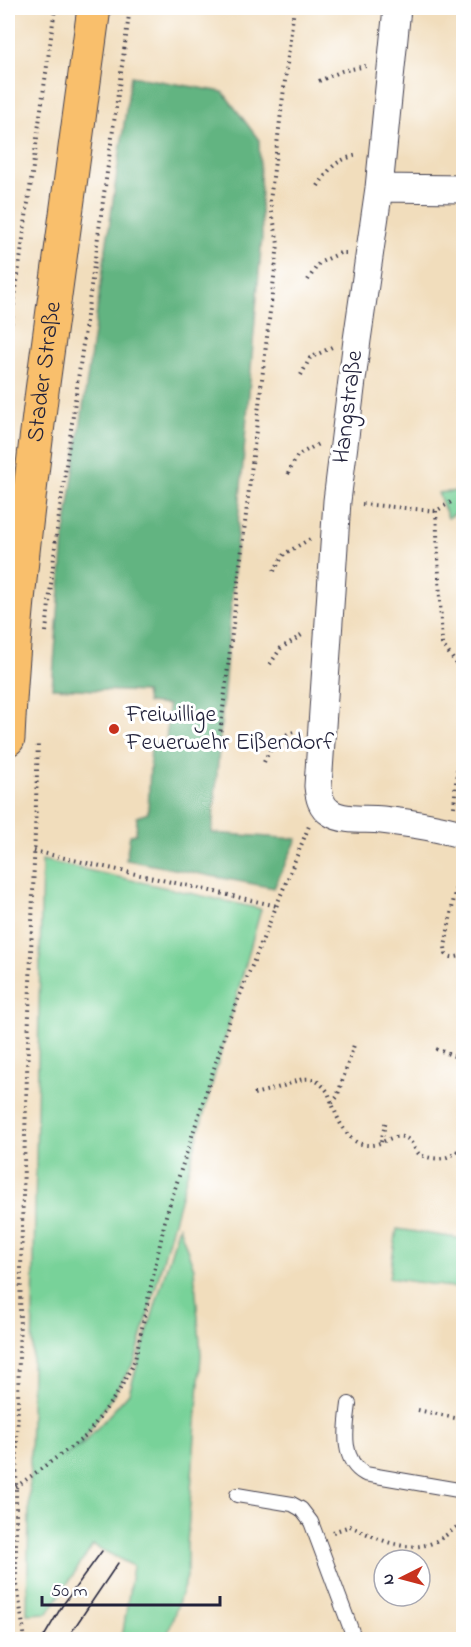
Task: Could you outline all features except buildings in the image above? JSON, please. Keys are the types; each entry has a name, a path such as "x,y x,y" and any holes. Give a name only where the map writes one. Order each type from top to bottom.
{"main road":[{"name":"Stader Straße","path":"23,739 11,677 28,502 94,8"}],"street":[{"name":"Hangstraße","path":"324,806 320,800 318,786 336,514 357,340 379,188 381,149 397,8"},
{"path":"379,188 464,189"},
{"path":"324,806 334,815 422,825 459,841"}],"lane":[{"path":"349,1404 346,1446 349,1458 359,1471 365,1474 464,1491"},
{"path":"237,1495 292,1504 306,1515 311,1522 356,1640"}],"path":[{"path":"8,347 55,8"},
{"path":"45,639 56,537 130,8"},
{"path":"219,743 278,244 270,201 294,8"},
{"path":"319,81 362,65 390,66"},
{"path":"318,186 332,165 351,156 381,149"},
{"path":"308,280 319,262 340,253 369,253"},
{"path":"301,375 310,358 327,348 357,340"},
{"path":"288,474 297,456 319,444 344,441"},
{"path":"274,572 284,554 336,514 436,511 453,501"},
{"path":"436,511 442,644 464,674"},
{"path":"270,664 281,648 302,635 327,633"},
{"path":"464,682 459,841 445,947 449,957 464,955"},
{"path":"264,762 271,746 288,733 321,723"},
{"path":"23,739 34,851 16,1487 16,1578 25,1640"},
{"path":"16,1487 86,1436 119,1391 135,1360 166,1216 229,1022 310,824 324,806"},
{"path":"34,851 277,906"},
{"path":"332,1104 337,1097 354,1044"},
{"path":"436,1049 454,1056 464,1065"},
{"path":"254,1094 301,1078 314,1080 328,1092 343,1128 353,1140 366,1144 401,1136 408,1139 419,1154 439,1159 449,1157 464,1144"},
{"path":"381,1142 386,1120"},
{"path":"418,1410 464,1420"},
{"path":"317,1538 350,1526 391,1544 420,1546 441,1539 464,1521"}],"green space":[{"path":"131,76 223,92 259,140 262,237 212,833 297,839 274,888 126,860 130,835 136,834 137,817 148,813 151,743 166,743 168,705 147,703 145,692 52,688 64,539"},
{"path":"463,480 463,508 448,518 438,493 458,491"},
{"path":"42,860 261,909 135,1361 81,1444 63,1458 83,1444 129,1393 179,1226 194,1269 201,1355 187,1545 187,1577 166,1639 122,1639 133,1566 93,1545 48,1613 27,1614"},
{"path":"397,1229 463,1239 463,1289 389,1278"}],"tram line":[{"path":"42,1640 62,1606 102,1551"},
{"path":"66,1640 118,1563"}],"place":[{"name":"Freiwillige Feuerwehr Eißendorf","path":"114,729"}]}
